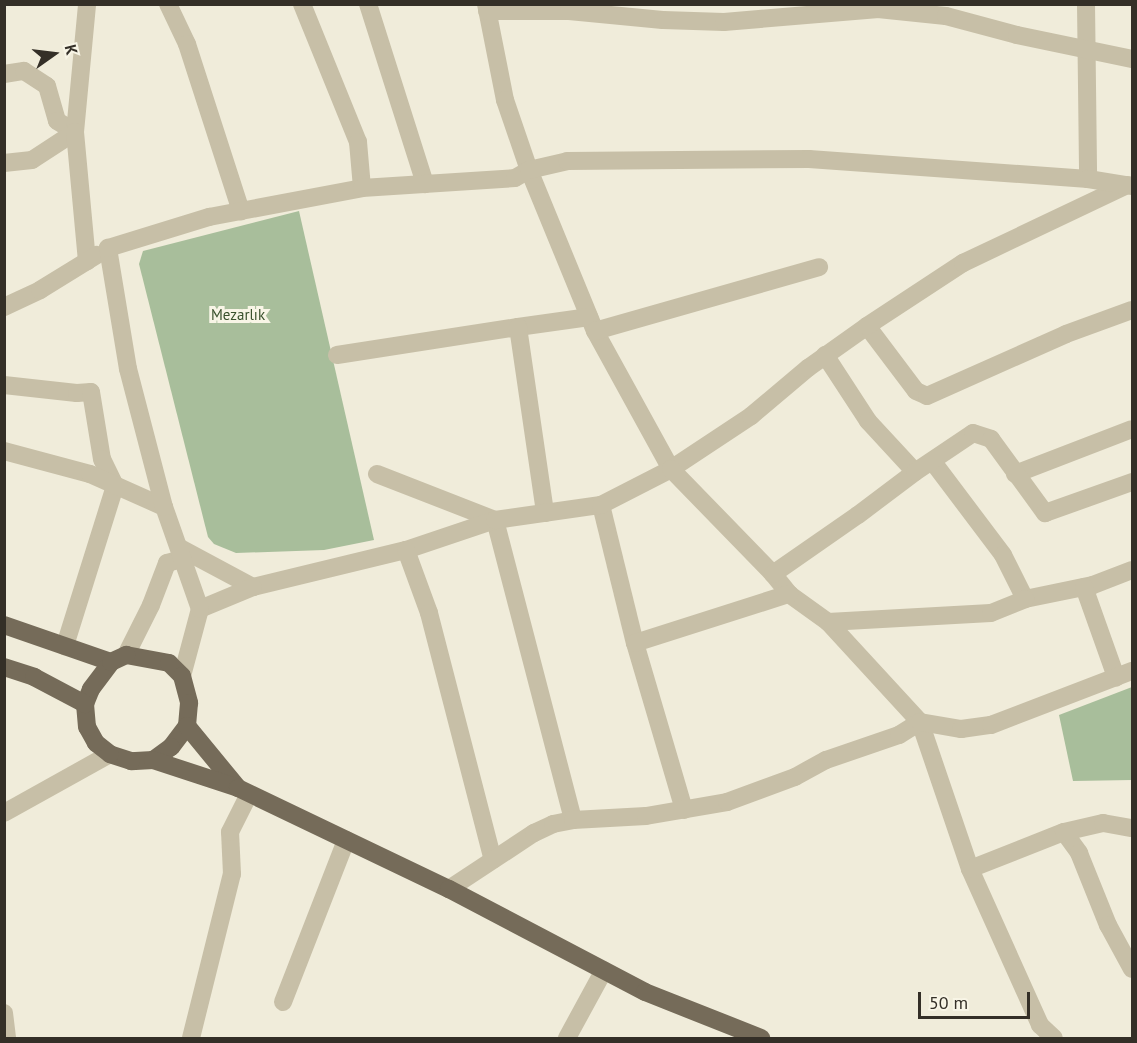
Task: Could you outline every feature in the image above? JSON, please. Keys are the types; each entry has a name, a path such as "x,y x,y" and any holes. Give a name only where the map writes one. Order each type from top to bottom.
{"main road":[{"path":"4,625 65,646 119,658 169,663 182,676 189,703 188,726 171,747 153,760"},
{"path":"119,658 91,689 85,704 87,727 96,743 110,754 131,760 153,760 243,791 449,889 645,992 761,1038"},
{"path":"4,667 34,677 85,704"},
{"path":"188,726 243,791"}],"street":[{"path":"87,4 75,132 87,261"},
{"path":"168,4 187,44 241,211"},
{"path":"302,4 358,142 362,188"},
{"path":"368,4 425,184"},
{"path":"1086,4 1088,179"},
{"path":"1054,1038 1040,1025 970,869 920,722 828,622 789,594 773,574 671,469 592,324 529,170 505,100 486,8 663,12 724,22 878,9 948,10 1017,35 1132,59"},
{"path":"4,74 24,71 48,86 57,121 75,132"},
{"path":"4,163 32,160 75,132"},
{"path":"4,307 108,248 209,217 362,188 515,178 529,170 567,160 809,159 1088,179 1130,186"},
{"path":"200,609 253,587 406,550 495,520 601,505 671,469 751,416 825,355 963,263 1130,186"},
{"path":"108,248 128,369 164,507 200,609 182,676"},
{"path":"337,355 518,327 592,324 819,267"},
{"path":"867,326 916,391 927,396 1066,334 1132,310"},
{"path":"518,327 545,513"},
{"path":"825,355 868,421 915,472"},
{"path":"4,385 77,393 91,392 102,459 116,486 65,646"},
{"path":"1015,474 1132,429"},
{"path":"773,574 973,433 991,439 1045,513 1132,482"},
{"path":"4,451 90,474 164,507"},
{"path":"933,462 1003,555 1025,599"},
{"path":"377,474 495,520"},
{"path":"601,505 635,643 684,810"},
{"path":"495,520 573,820"},
{"path":"406,550 429,613 493,860"},
{"path":"181,553 253,587"},
{"path":"119,658 151,605 167,563 181,553"},
{"path":"828,622 992,613 1025,599 1084,587 1132,570"},
{"path":"449,889 534,833 553,824 573,820 646,816 727,802 760,792 826,760 899,735 920,722 961,729 991,725 1124,674 1084,587"},
{"path":"635,643 789,594"},
{"path":"4,813 110,754"},
{"path":"191,1038 232,874 230,832 243,791"},
{"path":"970,869 1064,832 1103,823 1132,828"},
{"path":"1064,832 1080,853 1108,925 1132,969"},
{"path":"283,1002 346,840"},
{"path":"567,1038 604,970"},
{"path":"4,1013 7,1038"}],"green space":[{"name":"Mezarlık","path":"299,211 374,540 324,550 236,553 214,544 208,537 139,264 143,251"},
{"path":"1132,687 1132,780 1073,781 1059,715"}]}
